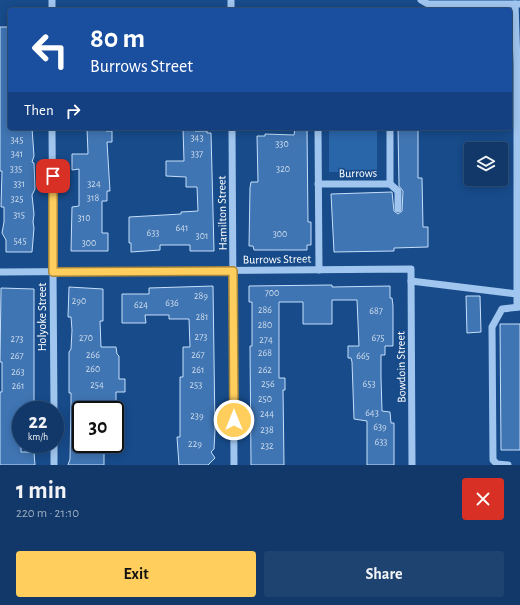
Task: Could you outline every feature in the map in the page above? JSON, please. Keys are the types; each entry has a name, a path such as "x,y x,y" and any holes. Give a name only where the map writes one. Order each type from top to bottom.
{"street":[{"path":"421,0 428,4 517,4 518,307 502,309 492,327 493,460 497,464 508,465"},
{"name":"Holyoke Street","path":"52,130 54,401"},
{"name":"Hamilton Street","path":"232,130 234,465"},
{"path":"318,130 319,270"},
{"name":"Burrows","path":"318,184 390,184 390,130"},
{"path":"390,184 398,191 398,209"},
{"name":"Burrows Street","path":"0,272 411,269"},
{"name":"Bowdoin Street","path":"411,269 412,465"},
{"path":"411,281 517,294"},
{"path":"54,453 54,465"}],"shaded area":[{"path":"329,130 377,130 377,172 329,172"}],"building":[{"path":"0,27 8,27 8,130 32,130 34,156 32,162 34,163 35,189 32,195 34,228 32,252 6,252 6,240 2,233 4,207 1,207 2,171 0,171"},
{"path":"87,130 112,131 112,142 107,142 110,191 107,191 107,201 102,201 102,233 108,233 108,251 71,251 72,207 79,206 79,169 72,170 72,154 88,154"},
{"path":"183,130 207,131 207,133 211,133 214,251 190,251 190,245 160,245 160,250 131,252 131,243 129,243 129,217 181,214 181,212 198,211 197,187 186,187 186,177 166,176 166,161 184,161"},
{"path":"295,130 307,130 308,222 311,222 311,245 307,245 307,250 254,250 253,246 249,246 250,188 251,182 258,182 257,136 265,136 265,134 294,135"},
{"path":"398,130 418,130 418,178 422,178 423,227 428,227 428,247 394,248 394,251 334,252 331,194 392,192 394,211 398,214 402,211 403,191 399,186"},
{"path":"332,285 332,287 390,286 390,298 392,298 393,306 393,346 385,346 385,355 381,355 381,378 382,411 390,412 391,423 394,423 394,465 367,465 367,421 354,419 352,362 351,358 348,358 348,346 359,346 357,300 332,300 332,324 303,324 303,302 279,302 279,378 285,378 285,390 283,390 284,465 251,465 250,346 252,346 252,302 249,302 249,286"},
{"path":"213,286 215,430 214,449 211,452 215,458 208,465 179,465 177,437 180,437 180,377 183,377 183,347 190,347 189,319 169,319 169,315 145,315 146,323 122,323 122,294 149,294 149,288"},
{"path":"69,287 103,289 103,321 100,321 101,347 116,347 117,354 119,356 119,379 125,379 125,392 116,392 116,401 72,401 72,453 104,453 104,465 68,465 70,459 71,404 71,393 69,393 69,352 71,349 72,330 71,317 68,317"},
{"path":"1,288 34,289 34,401 12,401 12,453 34,453 35,465 0,465 0,392 2,392 2,362 0,362"},
{"path":"466,296 480,296 481,332 467,333"},
{"path":"500,324 520,324 520,450 501,450"}],"route":[{"path":"53,176 53,272 233,271 234,420"}]}
